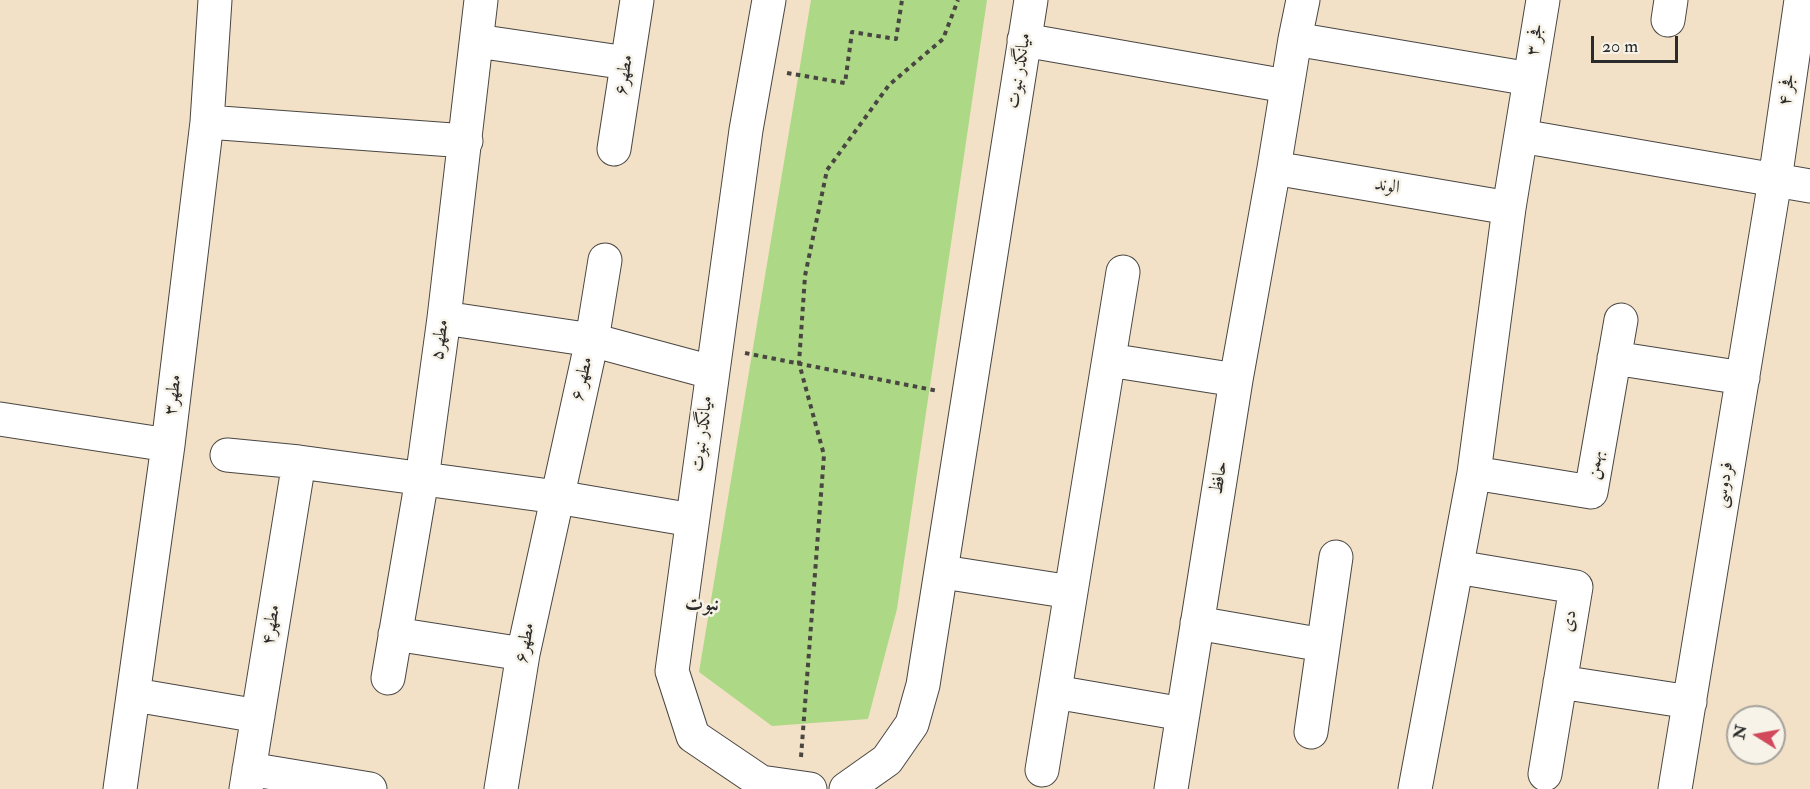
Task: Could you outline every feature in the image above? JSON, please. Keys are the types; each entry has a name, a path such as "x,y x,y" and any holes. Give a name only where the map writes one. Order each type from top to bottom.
{"street":[{"name":"مطهر۳","path":"120,789 135,695 168,445 207,122 215,0"},
{"name":"مطهر۵","path":"388,678 422,479 466,141 481,0"},
{"name":"مطهر۶","path":"614,149 637,0"},
{"name":"میانگذر نبوت","path":"769,0 713,359 672,671 693,736 760,786 805,788"},
{"name":"میانگذر نبوت","path":"846,789 887,760 912,723 923,685 943,572 1031,0"},
{"path":"1274,168 1286,86 1303,0"},
{"name":"فجر ۳","path":"1530,79 1543,0"},
{"name":"فجر ۴","path":"1775,180 1802,0"},
{"path":"1295,39 1530,79 1509,208 1474,473 1415,789"},
{"path":"1024,40 1286,86"},
{"path":"477,41 627,63"},
{"path":"207,122 466,141"},
{"path":"1521,135 1810,186"},
{"name":"الوند","path":"1274,168 1509,208"},
{"name":"حافظ","path":"1171,789 1236,380 1274,168"},
{"name":"فردوسی","path":"1675,789 1775,180"},
{"name":"مطهر ۶","path":"556,497 591,340 605,260"},
{"path":"1042,770 1123,272"},
{"path":"444,318 713,359"},
{"name":"بهمن","path":"1474,473 1591,492 1621,320"},
{"path":"1614,358 1743,378"},
{"path":"1109,360 1236,380"},
{"path":"0,419 168,445"},
{"path":"227,455 299,462 556,497 693,520"},
{"name":"مطهر۴","path":"247,779 299,462"},
{"name":"مطهر۶","path":"501,789 523,654 556,497"},
{"path":"1311,732 1336,557"},
{"name":"دی","path":"1458,567 1576,587 1545,774"},
{"path":"943,572 1071,592"},
{"path":"1197,623 1323,645"},
{"path":"395,634 523,654"},
{"path":"1560,682 1690,702"},
{"path":"1055,692 1183,714"},
{"path":"135,695 258,716"},
{"path":"247,779 370,788"}],"path":[{"path":"757,68 845,83 852,32 896,39 902,0"},
{"path":"805,788 824,455 800,363 805,276 827,170 889,85 943,39 958,0"},
{"path":"713,359 800,363 970,398"}],"green space":[{"path":"811,0 987,0 897,609 868,719 772,726 699,672"}],"district":[{"name":"نبوت","path":"702,606"}]}
